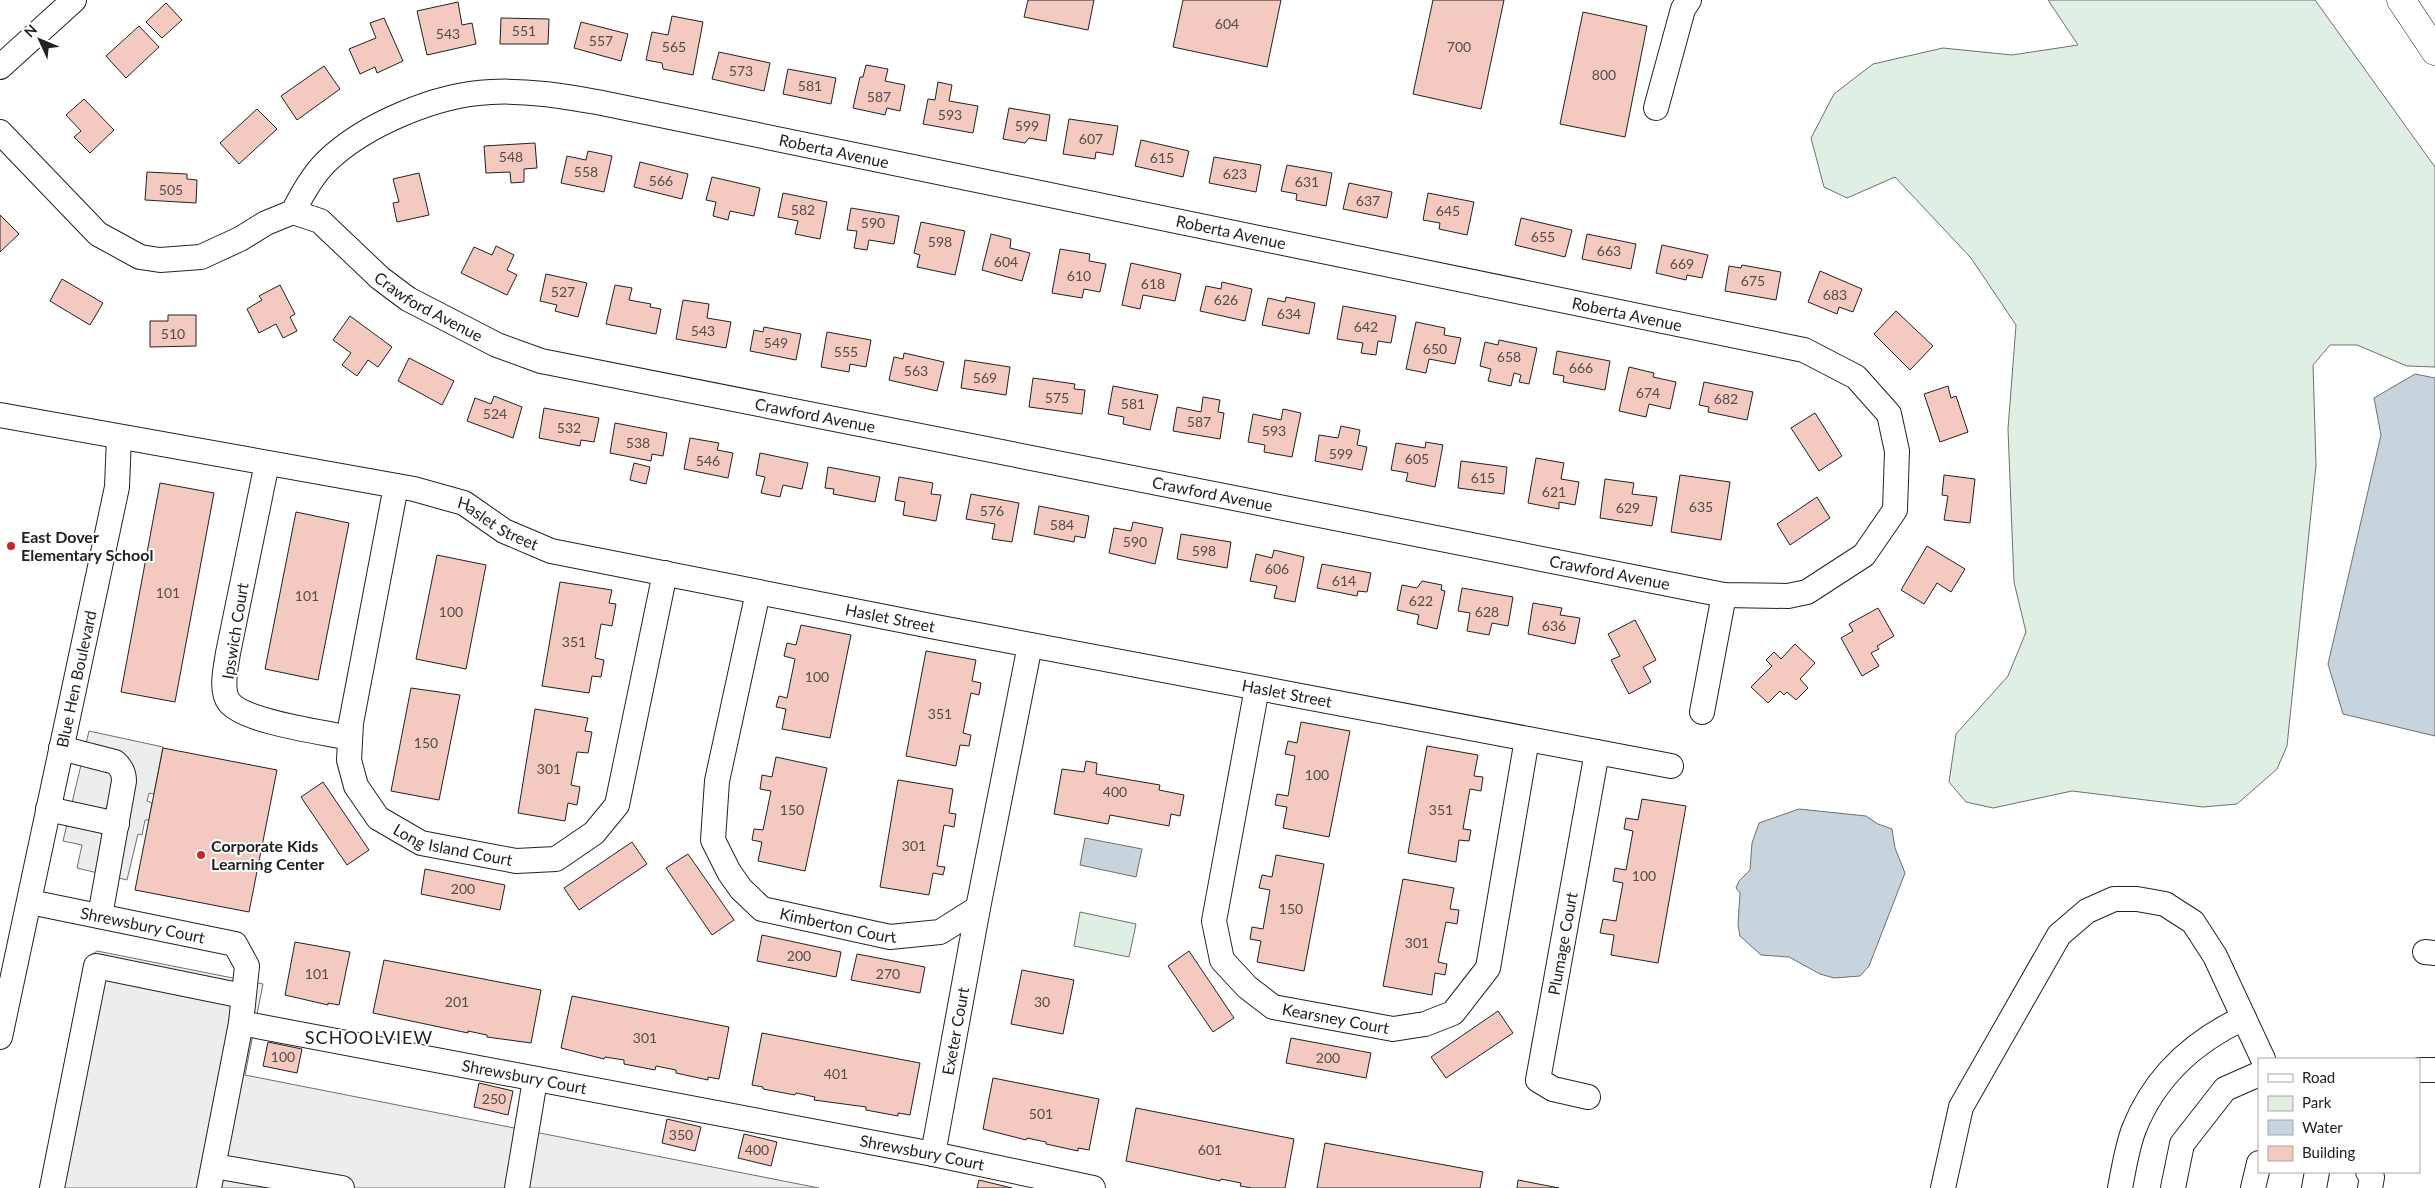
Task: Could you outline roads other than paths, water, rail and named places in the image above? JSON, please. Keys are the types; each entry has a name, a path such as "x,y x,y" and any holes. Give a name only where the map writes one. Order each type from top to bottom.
{"highway":[{"path":"2401,0 2435,51"}],"street":[{"path":"0,67 74,0"},
{"path":"1656,108 1683,9 1688,0"},
{"name":"Roberta Avenue","path":"293,212 304,188 327,162 358,137 407,112 448,99 490,92 546,93 1804,350 1856,376 1889,414 1897,451 1895,510 1864,555 1807,592 1788,596 1724,595"},
{"path":"0,132 98,234 140,257 160,260 201,257 240,239 266,223 293,212"},
{"name":"Crawford Avenue","path":"293,212 320,221 380,278 408,300 497,346 541,361 1724,595"},
{"path":"0,414 119,437"},
{"name":"Haslet Street","path":"119,437 396,486 464,503 504,531 551,551 1030,645 1671,766"},
{"name":"Blue Hen Boulevard","path":"0,1037 117,486 119,437"},
{"name":"Ipswich Court","path":"267,463 228,653 224,680 228,701 238,711 254,718 350,738"},
{"name":"Long Island Court","path":"396,486 351,723 348,760 356,786 378,818 421,842 516,861 556,859 594,833 617,806 665,574"},
{"name":"Kimberton Court","path":"758,592 717,781 713,840 729,872 741,889 762,909 890,937 940,932 978,908"},
{"path":"1702,712 1724,595"},
{"path":"978,908 1030,645"},
{"name":"Kearsney Court","path":"1257,688 1214,921 1222,960 1247,987 1273,1007 1392,1029 1425,1024 1453,1013 1488,968 1527,739"},
{"path":"61,748 115,762 120,767 124,781 100,916"},
{"name":"Plumage Court","path":"1588,1097 1553,1089 1538,1080 1597,752"},
{"path":"48,809 116,824"},
{"path":"1943,1188 1961,1107 2059,935 2087,911 2114,899 2137,899 2165,904 2192,922 2215,956 2263,1058"},
{"name":"Shrewsbury Court","path":"30,902 235,944 246,966 240,1023 933,1154 1093,1188"},
{"name":"Exeter Court","path":"933,1154 978,908"},
{"path":"52,1188 96,966 243,996"},
{"path":"2120,1188 2134,1129 2152,1095 2182,1057 2216,1031 2244,1018"},
{"path":"240,1023 211,1177 342,1188"},
{"path":"2420,1070 2435,1070"},
{"path":"2173,1188 2182,1144 2225,1089 2258,1074"},
{"path":"517,1188 535,1080"},
{"path":"2253,1188 2258,1167"},
{"path":"2314,1188 2317,1173"},
{"path":"2369,1173 2372,1177 2370,1188"}],"water":[{"path":"2415,374 2435,378 2435,736 2343,714 2328,664 2381,435 2374,398"},
{"path":"1799,809 1866,816 1878,824 1892,829 1895,848 1905,873 1869,966 1860,976 1834,978 1820,974 1789,957 1761,955 1740,936 1738,925 1740,893 1736,888 1739,881 1750,870 1752,843 1759,823"},
{"path":"1085,838 1142,849 1136,877 1080,865"}],"place":[{"name":"East Dover Elementary School","path":"11,546"},
{"name":"Corporate Kids Learning Center","path":"201,855"}],"district":[{"name":"SCHOOLVIEW","path":"369,1038"}]}
